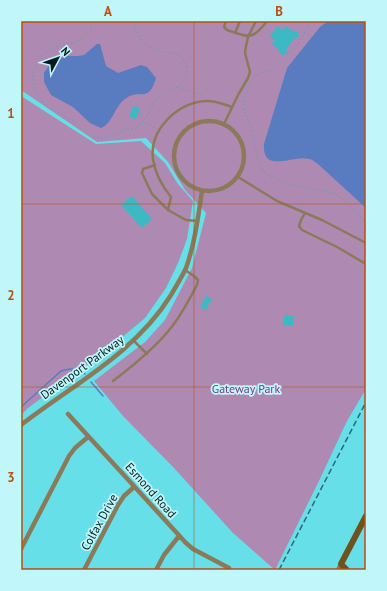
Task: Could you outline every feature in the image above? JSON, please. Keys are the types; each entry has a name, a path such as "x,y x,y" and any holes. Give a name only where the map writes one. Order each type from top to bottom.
{"street":[{"path":"208,121 216,121 233,130 240,138 244,147 245,158 243,168 238,177 226,188 211,192 202,191 187,184 177,170 174,162 174,154 179,137 184,131 195,124 208,121"},
{"name":"Davenport Parkway","path":"21,425 115,358 134,341 163,308 185,270 193,246 202,191"},
{"name":"Esmond Road","path":"68,414 179,536 193,549 228,569"},
{"path":"21,549 69,456 75,448 88,437"},
{"name":"Colfax Drive","path":"84,570 118,505 124,496 134,487"},
{"path":"347,570 339,567 366,516"},
{"path":"156,570 169,547 179,536"}],"lane":[{"path":"226,21 224,27 226,30 248,36 256,35 267,21"},
{"path":"235,33 240,21"},
{"path":"224,124 250,72 245,53 248,36 256,21"},
{"path":"168,210 171,197 162,185 153,158 154,144 159,130 173,114 189,104 205,101 218,102 232,107"},
{"path":"155,166 143,169 142,172 152,194 168,210 186,220 198,221"},
{"path":"238,177 277,201 353,235 366,243"},
{"path":"305,213 300,220 299,226 302,230 337,247 366,264"},
{"path":"113,381 147,354 171,328 182,312 198,280 185,270"},
{"path":"134,341 147,354"}],"path":[{"path":"91,21 91,29 82,39 77,42 60,45 48,50 41,56 34,69 33,83 38,96 47,107 74,121 83,132 93,137 104,138 126,130 134,129 144,122 155,100 166,92 178,87 187,76 186,62 174,53 163,52 150,47 138,35 133,21"},
{"path":"310,21 301,40 292,50 271,71 259,73 251,82 244,100 244,112 251,127 258,159 265,173 289,184 334,193 344,200 366,222"},
{"path":"178,87 201,95 205,101"},
{"path":"139,114 144,122 159,130"}],"green space":[{"name":"Gateway Park","path":"21,21 366,21 366,389 347,421 275,570 233,533 174,468 123,416 94,381 145,342 165,320 192,268 206,213 185,190 168,162 146,138 97,142 21,90"},
{"path":"21,96 96,144 141,141 165,163 178,184 193,201 187,239 178,263 166,288 145,318 107,350 28,408 21,415"}],"water":[{"path":"328,21 366,21 366,208 312,160 303,158 273,161 268,159 265,153 264,144 287,68 320,27"},
{"path":"97,44 100,44 106,66 118,73 141,65 147,67 156,78 150,91 143,94 135,94 121,102 111,119 101,128 90,123 73,107 51,95 44,82 44,73 50,64 66,56 84,55"}],"building":[{"path":"277,26 283,30 286,26 293,31 298,32 299,36 294,39 287,48 286,54 282,55 272,44 275,40 270,37"},
{"path":"133,106 140,108 136,119 129,117"},
{"path":"132,196 152,219 142,228 121,205"},
{"path":"206,296 212,299 206,310 200,307"},
{"path":"284,315 294,316 293,326 283,325"}],"waterway":[{"path":"21,407 61,371 73,369 85,374"},
{"path":"91,382 103,396"}],"railway":[{"path":"279,570 366,402"}]}
